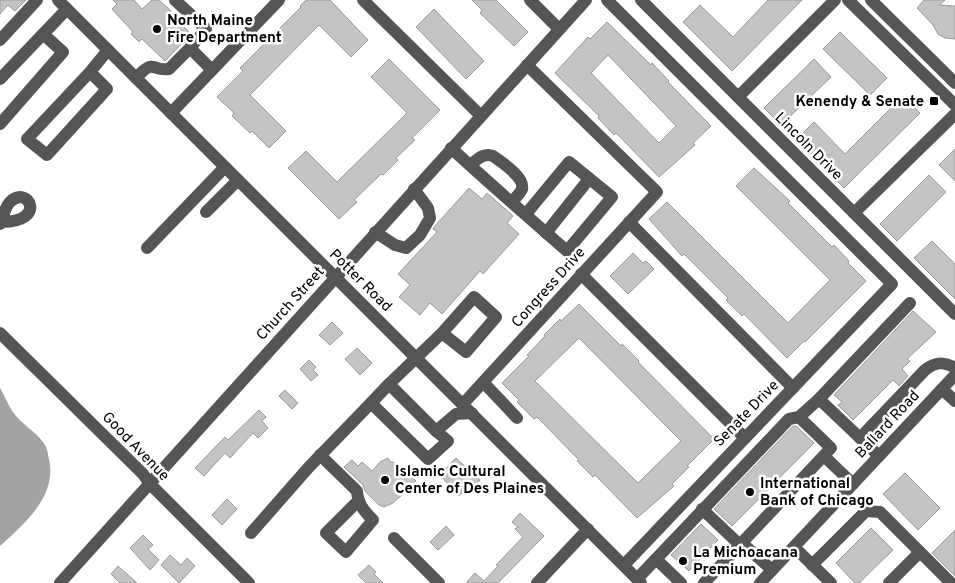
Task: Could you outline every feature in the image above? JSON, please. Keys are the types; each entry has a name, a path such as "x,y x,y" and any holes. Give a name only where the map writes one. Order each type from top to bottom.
{"street":[{"path":"0,40 37,0"},
{"path":"136,78 148,67 169,69 206,29 175,0"},
{"path":"171,113 279,0"},
{"path":"363,0 480,115"},
{"path":"530,0 559,29"},
{"name":"Church Street","path":"60,583 480,115 586,0"},
{"name":"Senate Drive","path":"607,0 892,284 624,566"},
{"name":"Lincoln Drive","path":"641,0 955,314"},
{"path":"738,97 835,0"},
{"path":"848,0 955,105"},
{"path":"871,0 955,83"},
{"path":"0,79 43,34 62,4"},
{"name":"Potter Road","path":"62,4 639,581"},
{"path":"0,124 63,52 43,34"},
{"path":"190,48 212,70"},
{"path":"90,72 107,90 47,155 27,139 108,50"},
{"name":"Congress Drive","path":"467,409 483,382 657,192 527,65"},
{"path":"854,213 955,114"},
{"path":"451,148 567,251 612,197 569,162 526,214"},
{"path":"470,165 484,155 489,154 516,174 521,180 522,186 521,191 512,202"},
{"path":"147,248 226,167"},
{"path":"546,233 590,178"},
{"path":"206,212 238,180"},
{"path":"375,232 395,245 406,248 420,235 430,218 428,208 414,189"},
{"path":"629,222 793,388"},
{"path":"581,274 745,438"},
{"path":"639,581 656,559 702,509 789,419 799,417 820,399 910,303"},
{"name":"Good Avenue","path":"0,333 143,474 150,484 249,583"},
{"path":"251,532 320,455 442,333"},
{"path":"860,438 932,364 942,362 955,368"},
{"name":"Ballard Road","path":"760,583 955,375"},
{"path":"483,382 517,418"},
{"path":"371,403 428,459 448,441 389,384"},
{"path":"942,389 955,401"},
{"path":"820,399 879,456"},
{"path":"436,431 456,414 467,409"},
{"path":"704,583 831,448 799,417"},
{"path":"320,455 357,491 358,500"},
{"path":"824,456 853,484"},
{"path":"702,509 772,570"},
{"path":"812,565 866,511 880,512 951,583"},
{"path":"536,583 588,529"},
{"path":"394,538 439,583"},
{"path":"794,548 831,583"},
{"path":"889,583 920,552"},
{"path":"656,559 681,583"}],"shaded area":[{"path":"0,388 16,416 45,444 50,464 50,477 42,500 36,510 0,546"}],"building":[{"path":"0,0 26,0 15,11 8,5 0,14"},
{"name":"North Maine Fire Department","path":"113,0 134,0 142,9 152,0 159,0 191,34 165,61 142,39 139,42 131,34 133,32 112,9 117,4"},
{"path":"306,0 330,0 368,40 351,57 319,25 250,95 286,131 269,148 252,131 250,133 232,116 234,113 217,97 243,71 240,68"},
{"path":"472,0 496,0 528,32 514,46 480,13 482,10"},
{"path":"768,0 802,0 732,71 683,22 700,5 733,37"},
{"path":"924,0 945,0 939,5 955,6 955,39 945,38 938,34 933,25 917,8"},
{"path":"434,9 484,61 466,79 416,27"},
{"path":"607,22 651,65 652,63 711,126 693,143 695,145 659,177 616,133 614,135 598,118 599,116 555,73 588,37 590,39","holes":["608,55 676,126 659,143 591,73"]},
{"path":"840,32 887,78 870,95 823,49"},
{"path":"389,59 440,110 412,138 415,140 396,158 398,160 354,200 357,202 339,219 288,168 306,151 337,182 407,113 371,77"},
{"path":"814,59 831,77 781,125 764,108"},
{"path":"903,96 920,113 844,188 797,139 814,122 845,154"},
{"path":"955,149 955,181 939,165"},
{"path":"754,168 790,201 788,203 832,247 834,245 866,281 787,358 744,314 742,316 726,300 728,298 684,254 682,256 649,219 667,202 788,323 830,280 736,186"},
{"path":"929,175 946,192 897,241 880,224"},
{"path":"469,188 482,199 487,193 513,216 507,223 519,234 483,274 480,271 442,314 430,303 420,315 399,297 410,285 398,274 437,232 433,229 434,227"},
{"path":"932,241 955,264 955,299 914,258"},
{"path":"633,253 643,263 646,261 654,269 628,294 610,276"},
{"path":"579,304 621,346 622,344 639,361 714,439 687,466 689,467 672,484 674,486 637,518 595,475 593,477 577,461 579,460 537,417 534,419 517,402 519,400 502,383 529,356 527,355 544,335 560,319 561,321","holes":["579,338 681,441 638,483 535,381"]},
{"path":"913,311 936,332 907,359 910,361 902,369 908,376 899,386 893,380 853,420 838,405 842,402 834,395"},
{"path":"332,322 343,333 330,345 319,335"},
{"path":"357,348 372,363 360,375 345,359"},
{"path":"309,360 316,367 313,370 318,375 311,381 300,369"},
{"path":"285,390 298,403 292,409 279,396"},
{"path":"259,410 266,417 262,421 268,428 258,438 253,433 230,458 225,453 204,476 195,468 225,437 228,440"},
{"path":"793,426 796,426 814,443 732,526 714,509"},
{"name":"Islamic Cultural Center of Des Plaines","path":"388,458 403,473 410,466 418,473 413,478 416,481 402,495 393,503 384,507 379,505 365,491 363,485 344,467 352,460 358,466 362,462 372,471 380,462"},
{"path":"456,458 480,480 471,490 468,486 459,496 440,475"},
{"path":"905,473 940,508 918,530 883,494"},
{"path":"227,499 237,509 222,525 212,515"},
{"path":"520,513 544,536 498,583 466,583 475,573 484,581 498,566 496,565 523,537 515,529 518,527 512,522"},
{"path":"701,524 718,540 689,571 671,555"},
{"path":"446,526 454,535 438,550 430,542"},
{"path":"871,528 893,550 859,583 855,583 836,563"},
{"path":"955,530 955,576 932,553"},
{"path":"143,535 153,545 148,549 159,560 150,570 130,548"},
{"path":"170,555 181,565 187,558 195,566 179,583 161,565"},
{"path":"369,565 376,572 374,574 383,583 366,583 358,575"},
{"path":"118,566 137,583 120,583 111,574"}],"place":[{"name":"North Maine Fire Department","path":"157,29"},
{"name":"Kenendy & Senate","path":"934,101"},
{"name":"Islamic Cultural Center of Des Plaines","path":"385,480"},
{"name":"International Bank of Chicago","path":"750,492"},
{"name":"La Michoacana Premium","path":"683,561"}]}
